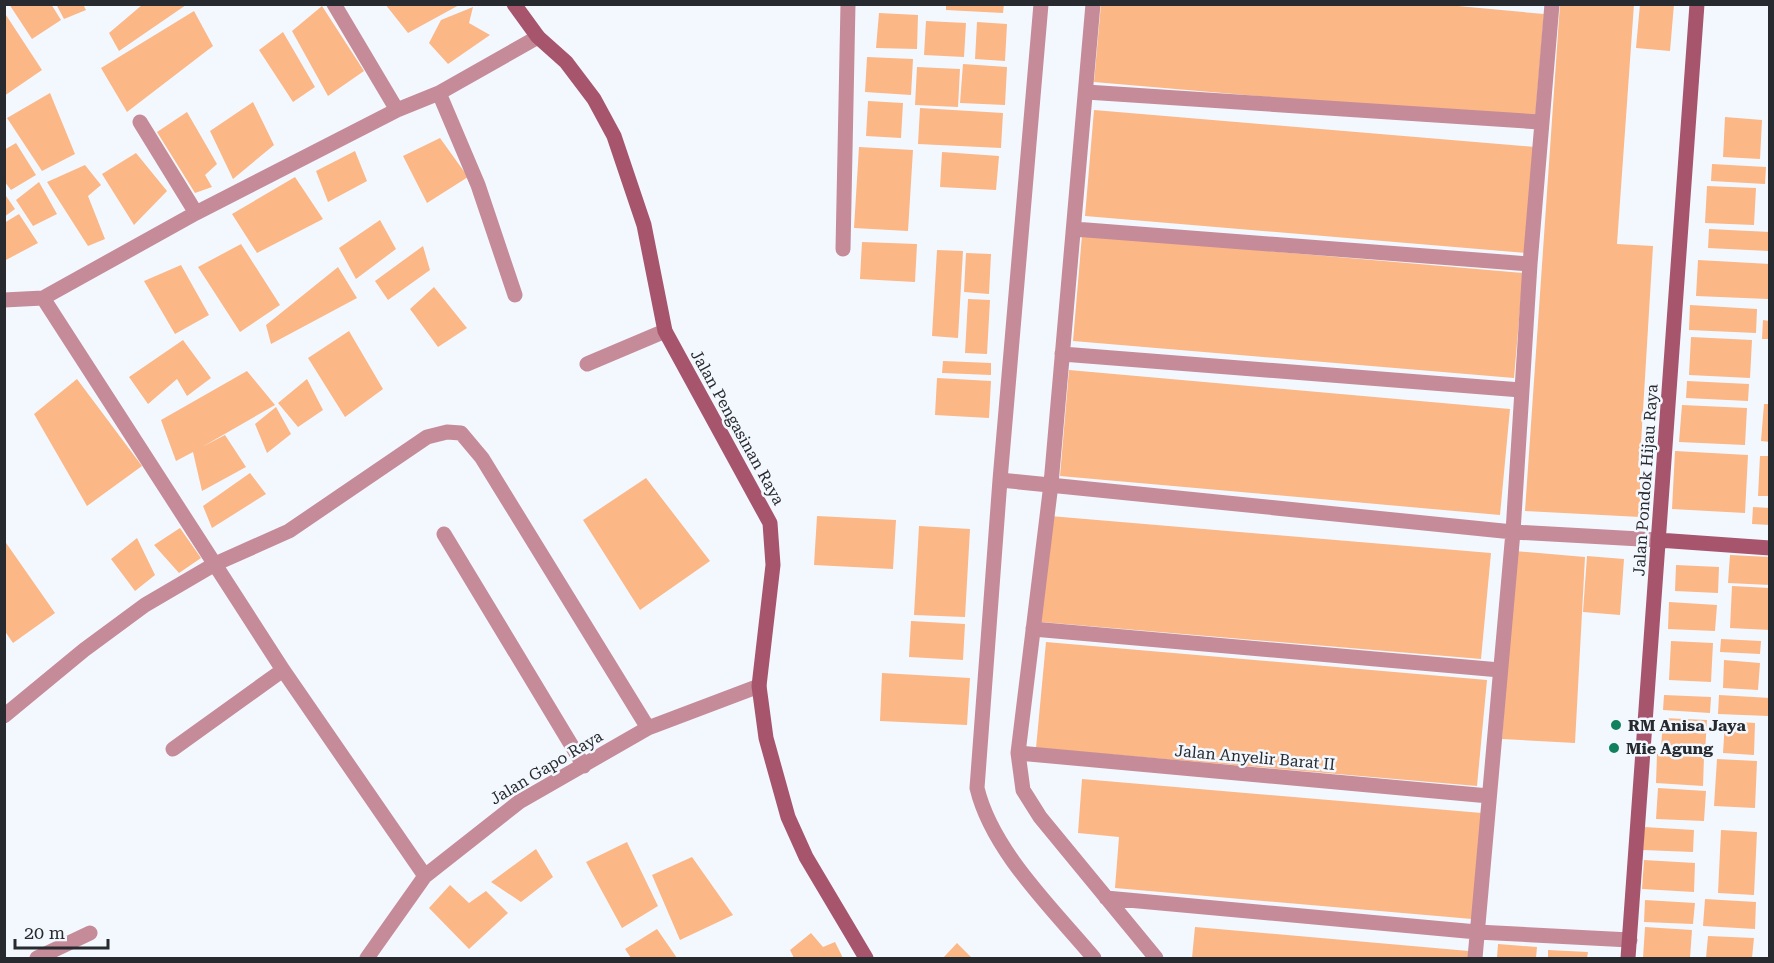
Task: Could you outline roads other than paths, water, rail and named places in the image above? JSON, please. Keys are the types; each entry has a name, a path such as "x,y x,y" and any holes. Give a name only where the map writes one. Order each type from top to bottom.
{"street":[{"path":"334,4 397,111"},
{"path":"843,249 848,4"},
{"path":"1041,4 1000,480 977,788 983,812 1002,846 1094,958"},
{"path":"1093,4 1052,484 1018,753 1023,790 1040,817 1156,958"},
{"path":"1475,958 1513,532 1540,122 1552,4"},
{"name":"Jalan Pondok Hijau Raya","path":"1628,958 1697,4"},
{"name":"Jalan Pengasinan Raya","path":"516,5 538,37 566,62 594,99 614,136 644,225 665,331 770,523 773,566 759,686 766,738 788,817 806,857 866,958"},
{"path":"4,300 43,298 196,213 397,111 439,93 538,37"},
{"path":"1086,92 1540,122"},
{"path":"439,93 478,185 515,295"},
{"path":"140,122 196,213"},
{"path":"1074,228 1530,264"},
{"path":"43,298 283,670 425,876"},
{"path":"587,364 665,331"},
{"path":"1062,354 1521,390"},
{"path":"4,716 84,650 145,605 215,564 289,531 427,437 447,432 461,433 472,443 648,728"},
{"path":"1000,480 1513,532 1770,548"},
{"path":"444,534 584,766"},
{"path":"1033,629 1500,670"},
{"path":"173,749 283,670"},
{"name":"Jalan Gapo Raya","path":"367,958 425,876 519,802 648,728 759,686"},
{"name":"Jalan Anyelir Barat II","path":"1018,753 1489,796"},
{"path":"1106,898 1477,932 1630,940"},
{"path":"37,958 90,933"}],"place":[{"name":"RM Anisa Jaya","path":"1616,725"},
{"name":"Mie Agung","path":"1614,748"}]}
